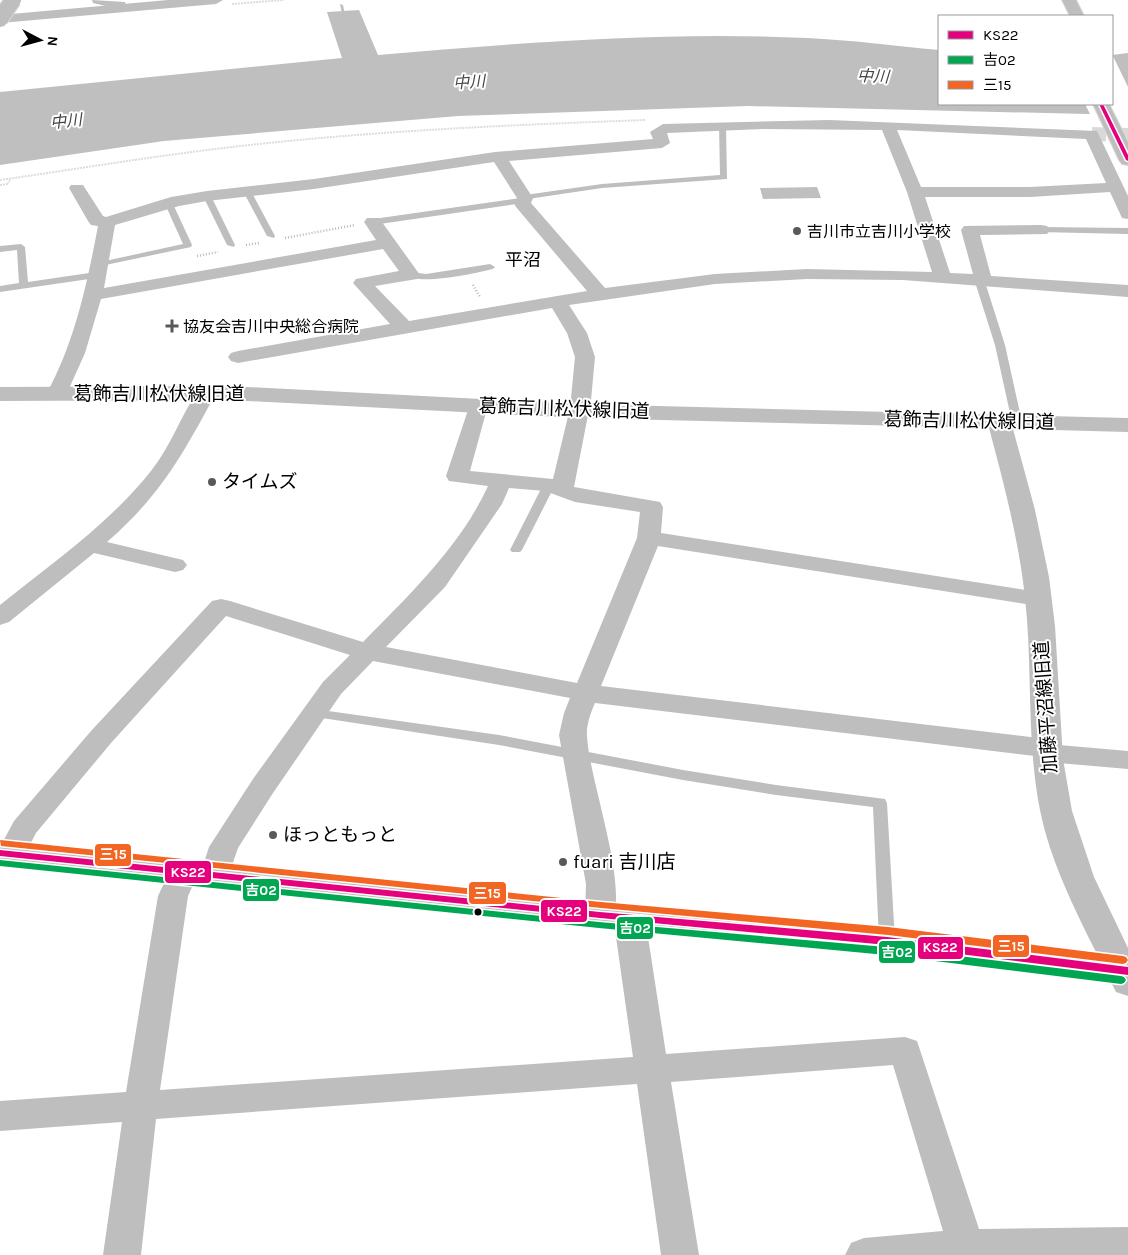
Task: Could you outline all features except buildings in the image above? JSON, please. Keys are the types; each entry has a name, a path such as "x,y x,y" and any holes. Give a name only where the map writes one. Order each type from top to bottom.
{"street":[{"path":"0,19 13,0"},
{"path":"98,0 120,4 121,8"},
{"path":"0,19 216,0"},
{"path":"1070,0 1077,15"},
{"path":"1102,105 1128,160"},
{"path":"78,188 97,220 107,222 169,204 206,196 322,183 495,157 500,159 662,143 658,132 663,130 722,126 888,126 1055,135 1092,134 1128,214"},
{"path":"888,126 915,192 943,278"},
{"path":"500,159 524,199 522,203 600,294"},
{"path":"915,192 1030,192 1116,187"},
{"path":"57,393 73,358 92,295 107,222"},
{"path":"373,222 412,275 362,283 404,327"},
{"path":"982,282 970,230 1041,230"},
{"path":"92,295 387,243"},
{"path":"238,357 404,327 558,303 600,294 670,284 762,276 839,274 943,278 1128,291"},
{"path":"556,487 579,411 585,357 577,334 558,303"},
{"path":"0,617 90,545 160,474 206,393"},
{"name":"葛飾吉川松伏線旧道","path":"0,394 206,393 579,411 1128,425"},
{"path":"478,406 457,476 502,479 556,487 575,495 652,508 649,538 577,713 573,735 601,884 600,915"},
{"name":"加藤平沼線旧道","path":"1008,422 1030,541 1038,599 1047,750 1056,811 1069,854 1126,974"},
{"path":"122,1255 141,1106 173,896 199,874 224,847 263,786 332,688 436,582 490,504 502,479"},
{"path":"649,538 1038,599"},
{"path":"90,545 175,565"},
{"path":"5,853 101,737 221,606 368,652 586,693 1128,760"},
{"path":"5,853 600,915 887,942 1126,974"},
{"path":"633,918 632,937 680,1255"},
{"path":"0,1116 906,1051 967,1250"},
{"path":"864,1255 1128,1244"}],"lane":[{"path":"373,222 602,186 724,177 722,126"},
{"path":"247,191 271,236"},
{"path":"206,196 231,245"},
{"path":"0,288 98,270 188,245 169,204"},
{"path":"1041,230 1128,231"},
{"path":"0,249 21,247 24,284"},
{"path":"412,275 426,277 490,267"},
{"path":"982,282 1000,345 1008,422"},
{"path":"516,550 556,487"},
{"path":"314,713 500,740 776,790 880,803 887,942"}],"path":[{"path":"0,180 174,154 316,139 474,127 654,120"},
{"path":"0,186 8,184 10,179"},
{"path":"464,271 491,314"}],"water":[{"name":"中川","path":"359,10 378,55 592,39 700,36 824,39 938,50 938,105 1113,105 1113,55 1128,53 1128,115 748,106 458,116 164,141 0,165 0,92 342,58 327,12"},
{"path":"817,187 821,198 763,199 760,188"}],"pier":[{"path":"1113,56 1128,87 1128,117 1091,116 1086,105 1113,105"}],"waterway":[{"path":"341,5 345,19"}],"tunnel":[{"path":"1092,134 1128,135"}],"transit line":[{"name":"KS22","path":"1101,105 1128,160"},
{"name":"三15","path":"1,843 601,905 888,931 1123,960"},
{"name":"KS22","path":"0,853 600,915 887,941 1128,971"},
{"name":"吉02","path":"0,863 599,925 886,951 1121,980"}],"place":[{"name":"吉川市立吉川小学校","path":"797,231"},
{"name":"協友会吉川中央総合病院","path":"172,326"},
{"name":"タイムズ","path":"212,482"},
{"name":"ほっともっと","path":"273,835"},
{"name":"fuari 吉川店","path":"563,862"}],"district":[{"name":"平沼","path":"523,260"}]}
